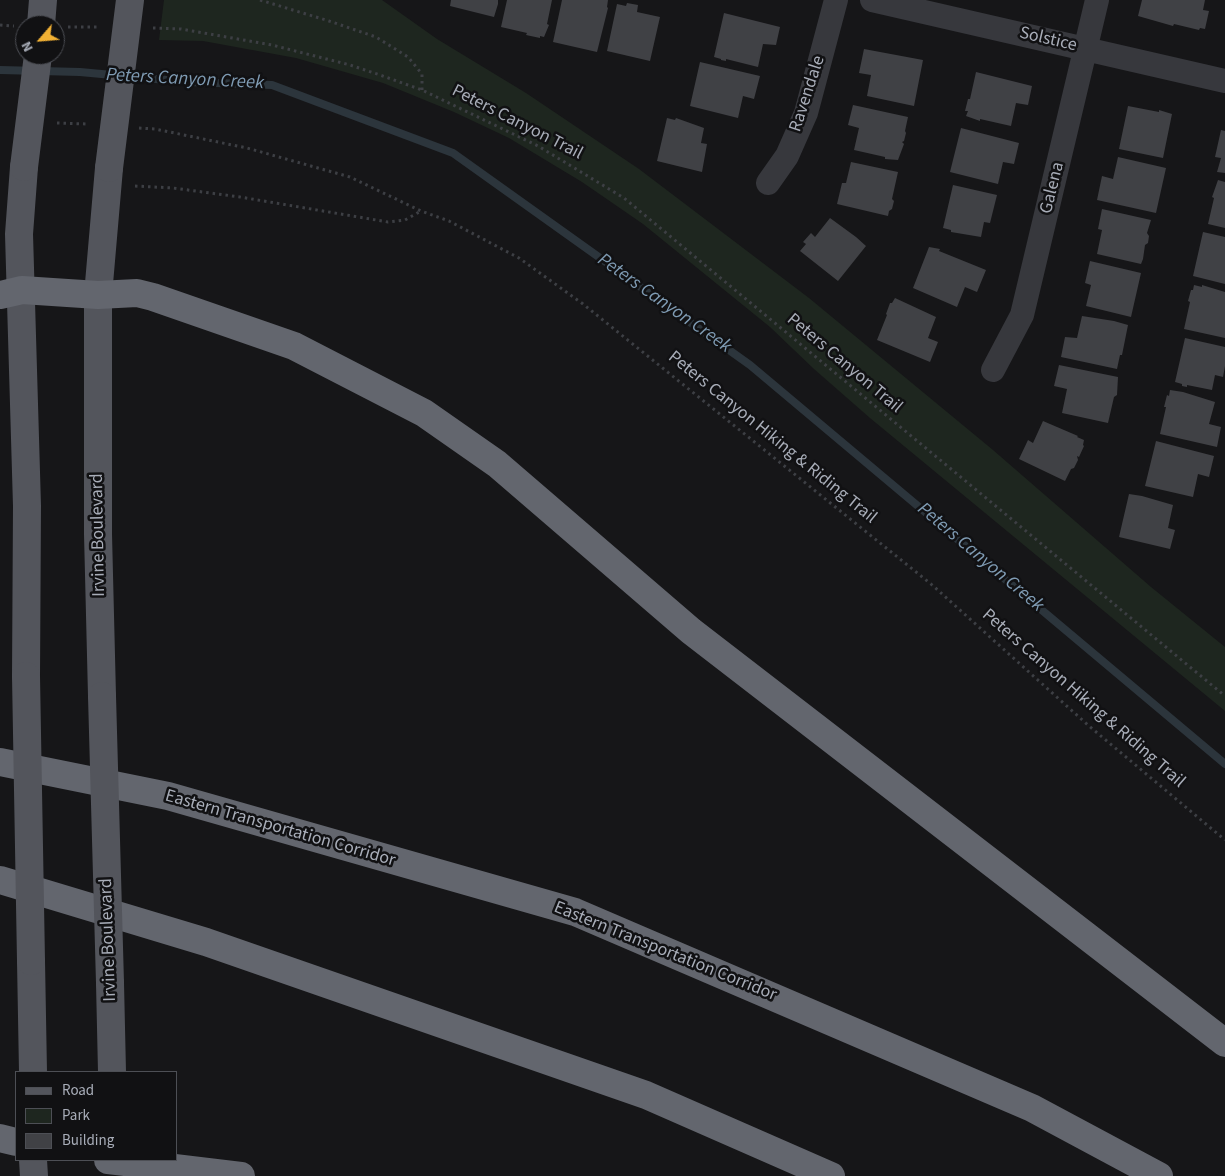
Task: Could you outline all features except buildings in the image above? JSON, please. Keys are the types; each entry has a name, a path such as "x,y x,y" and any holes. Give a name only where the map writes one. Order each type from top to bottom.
{"highway":[{"path":"11,292 98,295 137,293 152,296 294,346 424,413 497,464 692,631 1225,1043"},
{"name":"Eastern Transportation Corridor","path":"0,762 168,796 575,912 1032,1108 1159,1176"},
{"path":"0,880 206,942 646,1095 831,1176"},
{"path":"0,1138 15,1142"},
{"path":"113,1164 228,1173 241,1176"}],"main road":[{"path":"43,0 49,15"},
{"name":"Irvine Boulevard","path":"112,1071 98,534 98,295 108,176 130,0"},
{"path":"33,1071 26,676 27,506 11,292 20,234 24,166 37,65"},
{"path":"33,1161 34,1176"}],"street":[{"name":"Ravendale","path":"768,183 787,156 806,113 836,0"},
{"name":"Solstice","path":"872,0 1225,80"},
{"name":"Galena","path":"994,370 1022,315 1097,0"}],"path":[{"path":"260,0 376,37 408,57 422,74 422,90"},
{"path":"65,26 104,27"},
{"name":"Peters Canyon Trail","path":"152,28 181,29 272,45 350,65 422,90 538,146 624,198 1225,696"},
{"name":"Peters Canyon Hiking & Riding Trail","path":"248,148 350,177 421,211 449,221 519,258 583,304 931,584 1089,726 1225,840"},
{"path":"108,176 173,188 240,196 388,222 405,220 421,211"}],"green space":[{"path":"164,0 382,0 437,39 526,93 639,169 809,298 993,450 1151,587 1225,647 1225,711 870,418 770,327 643,224 582,182 509,138 454,112 383,83 296,58 203,41 159,40"}],"waterway":[{"name":"Peters Canyon Creek","path":"0,70 80,72 188,82 272,85 453,153 750,365 1225,764"}]}
